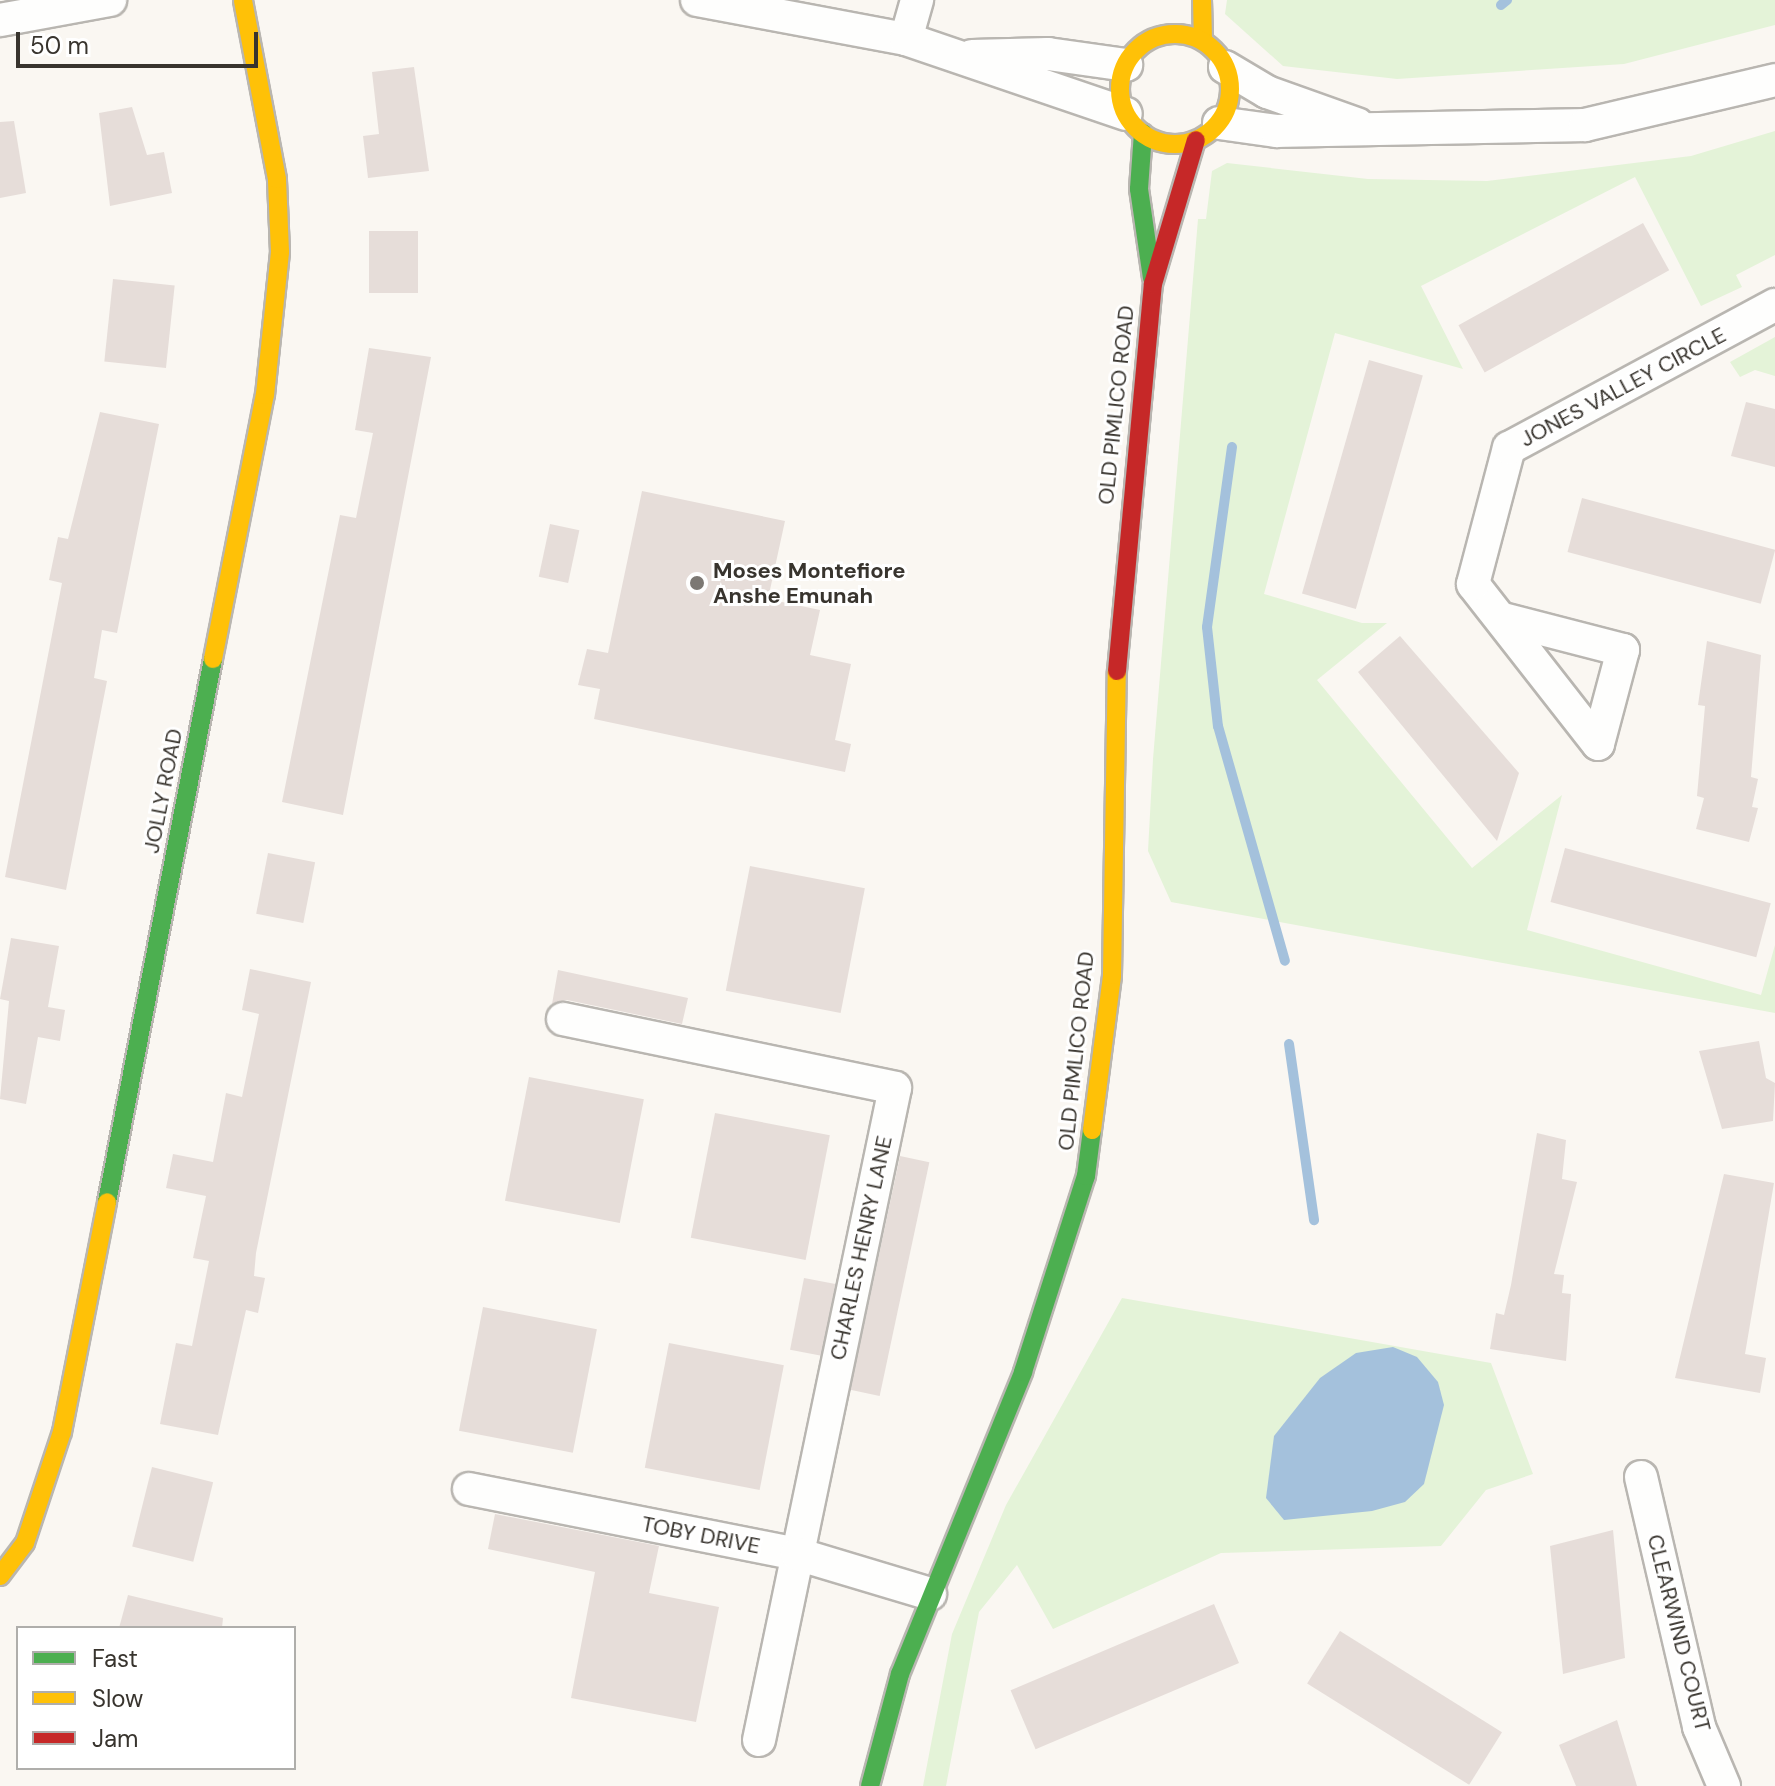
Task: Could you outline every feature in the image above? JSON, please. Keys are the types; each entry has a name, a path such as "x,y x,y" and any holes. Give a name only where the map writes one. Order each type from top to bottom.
{"street":[{"path":"0,20 110,0"},
{"name":"JOLLY ROAD","path":"0,1576 25,1543 62,1432 267,380 280,252 277,179 243,0"},
{"path":"697,0 906,39 964,57 1041,91 1135,124 1169,144 1207,131 1277,131 1360,125 1585,125 1775,80"},
{"path":"906,39 917,0"},
{"path":"1202,0 1203,41"},
{"path":"1135,124 1120,90 1153,12"},
{"path":"964,57 1136,53 1181,34 1203,41 1225,67 1267,92 1360,125"},
{"path":"1207,131 1230,90 1225,67"},
{"name":"OLD PIMLICO ROAD","path":"1135,124 1139,189 1153,284"},
{"name":"OLD PIMLICO ROAD","path":"870,1786 930,1594 1023,1372 1086,1176 1112,975 1118,622 1153,284 1207,131"},
{"name":"JONES VALLEY CIRCLE","path":"1503,619 1473,584 1509,448 1775,305"},
{"name":"CHARLES HENRY LANE","path":"563,1019 895,1088 759,1740"},
{"name":"CLEARWIND COURT","path":"1641,1477 1699,1727 1724,1786"},
{"name":"TOBY DRIVE","path":"469,1489 797,1554 930,1594"}],"green space":[{"path":"1227,0 1775,0 1775,25 1624,64 1397,79 1283,66 1225,14"},
{"path":"1775,131 1775,255 1736,275 1742,287 1701,306 1635,177 1421,286 1463,369 1335,333 1264,594 1362,623 1387,623 1317,680 1472,868 1562,795 1527,930 1761,995 1775,945 1775,1013 1171,902 1148,851 1153,759 1198,219 1206,219 1212,171 1227,163 1368,179 1487,181 1691,156"},
{"path":"1775,337 1775,376 1755,370 1740,377 1730,362"},
{"path":"1122,1298 1491,1363 1533,1474 1486,1490 1441,1546 1221,1553 1053,1629 1017,1565 979,1612 946,1786 923,1786 952,1634 1006,1505"}],"water":[{"path":"1393,1347 1417,1357 1438,1382 1444,1405 1424,1484 1405,1502 1372,1511 1284,1520 1266,1498 1274,1436 1320,1378 1356,1353"}],"building":[{"path":"414,67 429,171 368,178 363,136 379,134 372,72"},
{"path":"132,107 147,155 164,152 172,193 110,206 99,113"},
{"path":"14,121 26,193 0,198 0,122"},
{"path":"1643,223 1669,270 1485,373 1458,325"},
{"path":"369,231 418,231 418,293 369,293"},
{"path":"113,279 175,285 166,368 104,362"},
{"path":"369,348 431,357 343,815 282,802 340,515 356,518 373,433 355,430"},
{"path":"1369,360 1423,375 1356,609 1302,594"},
{"path":"1746,402 1775,409 1775,467 1731,456"},
{"path":"100,412 159,424 117,633 102,630 94,678 107,681 66,890 5,877 62,583 49,580 58,537 68,539"},
{"name":"Moses Montefiore Anshe Emunah","path":"642,491 785,521 768,599 820,610 810,655 851,664 835,740 851,744 845,772 594,719 600,689 578,685 587,649 608,653"},
{"path":"1582,498 1775,550 1761,604 1568,552"},
{"path":"550,524 579,530 568,583 539,577"},
{"path":"1400,636 1519,773 1497,841 1358,672"},
{"path":"1707,641 1761,655 1751,777 1758,779 1752,807 1758,808 1749,842 1696,829 1704,798 1697,796 1705,706 1698,705"},
{"path":"1565,848 1771,903 1756,957 1551,902"},
{"path":"268,853 315,862 303,923 256,914"},
{"path":"750,866 865,888 841,1013 726,991"},
{"path":"11,938 59,946 48,1007 65,1010 60,1041 38,1037 26,1104 0,1099 9,1001 0,999"},
{"path":"250,969 311,982 256,1253 254,1276 265,1278 258,1313 246,1310 218,1435 160,1424 176,1343 192,1346 209,1261 193,1258 206,1196 166,1188 173,1154 213,1162 226,1093 242,1097 259,1014 242,1010"},
{"path":"558,970 688,998 682,1024 567,1000 552,1004"},
{"path":"1759,1041 1766,1078 1775,1083 1773,1121 1722,1129 1699,1051"},
{"path":"529,1077 644,1099 620,1223 505,1201"},
{"path":"715,1113 830,1135 806,1260 691,1238"},
{"path":"1537,1133 1566,1140 1562,1179 1577,1182 1554,1274 1564,1275 1562,1293 1571,1294 1566,1361 1490,1349 1496,1313 1504,1315 1511,1285"},
{"path":"900,1156 929,1162 880,1396 850,1390"},
{"path":"1724,1174 1774,1183 1745,1354 1766,1358 1760,1393 1675,1378"},
{"path":"804,1278 835,1284 821,1356 790,1350"},
{"path":"483,1307 597,1329 573,1453 459,1431"},
{"path":"669,1343 784,1365 760,1490 645,1468"},
{"path":"152,1467 213,1482 193,1562 132,1547"},
{"path":"495,1514 659,1546 649,1593 719,1607 696,1722 571,1698 595,1572 488,1549"},
{"path":"1613,1530 1625,1658 1563,1674 1550,1546"},
{"path":"128,1595 223,1618 222,1626 120,1626"},
{"path":"1214,1604 1239,1663 1036,1749 1011,1690"},
{"path":"1340,1631 1502,1732 1469,1785 1307,1684"},
{"path":"1617,1720 1637,1786 1576,1786 1559,1745"}],"waterway":[{"path":"1501,5 1507,0"},
{"path":"1232,447 1207,627 1218,726 1285,961"},
{"path":"1289,1044 1314,1220"}],"traffic: fast":[{"path":"1143,133 1139,189 1152,278"},
{"path":"107,1202 213,659"},
{"path":"870,1786 900,1674 1023,1372 1086,1176 1092,1130"}],"traffic: slow":[{"path":"213,659 265,395 280,252 277,179 243,0"},
{"path":"1202,0 1203,41"},
{"path":"1175,34 1196,38 1214,50 1226,68 1230,89 1226,110 1214,128 1196,140 1175,144 1154,140 1136,128 1124,110 1120,89 1124,68 1136,50 1154,38 1175,34"},
{"path":"1092,1130 1112,975 1117,671"},
{"path":"0,1576 25,1543 62,1432 107,1202"}],"traffic: jam":[{"path":"1117,671 1153,284 1196,140"}],"place":[{"name":"Moses Montefiore Anshe Emunah","path":"697,583"}]}
